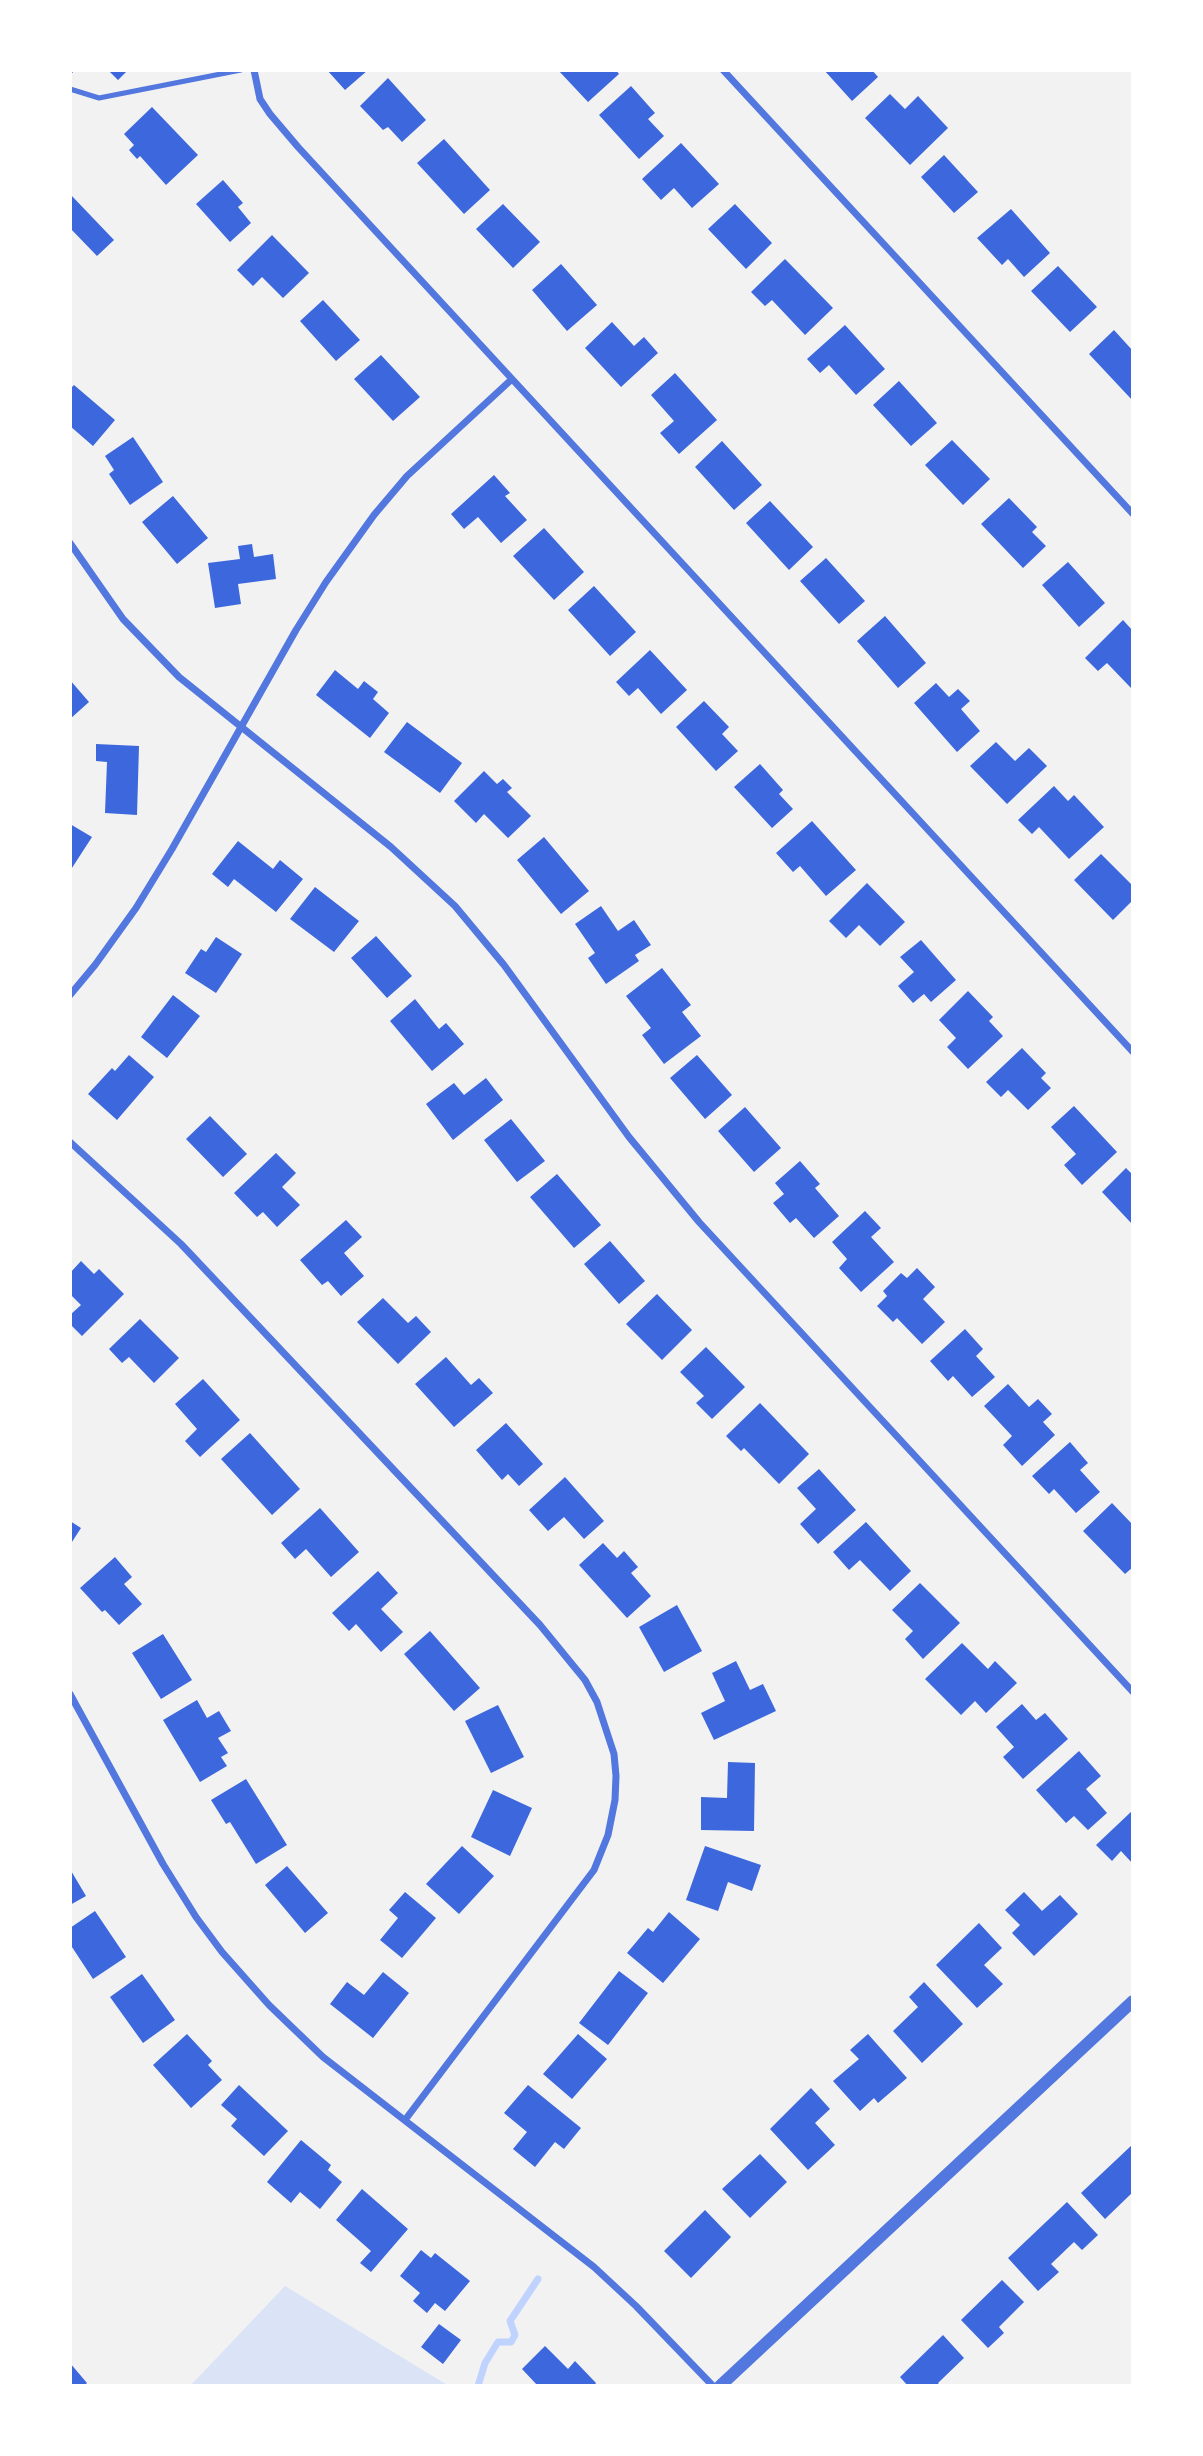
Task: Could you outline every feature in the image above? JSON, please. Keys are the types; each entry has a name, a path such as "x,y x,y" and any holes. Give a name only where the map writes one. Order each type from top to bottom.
{"street":[{"path":"254,70 260,99 270,114 1133,1052"},
{"path":"725,71 1133,514"},
{"path":"70,995 136,908 320,591 374,515 407,476 512,379"},
{"path":"70,543 135,634 179,677 391,847 455,906 504,965 629,1136 699,1222 1133,1692"},
{"path":"70,1142 181,1244 521,1605 585,1680 597,1702 614,1754 616,1776 615,1800 608,1835 594,1870 405,2120"},
{"path":"70,1694 163,1864 196,1917 222,1952 269,2005 323,2057 594,2267 636,2306 713,2386"},
{"path":"720,2386 1133,2001"}],"lane":[{"path":"70,89 99,98 241,70"}],"shaded area":[{"path":"285,2286 449,2386 190,2386"}],"building":[{"path":"108,70 128,70 118,80"},
{"path":"327,70 368,70 345,90"},
{"path":"558,70 616,70 619,74 588,102"},
{"path":"824,70 872,70 878,77 852,101"},
{"path":"388,78 426,120 402,142 388,127 383,130 360,106"},
{"path":"631,86 655,113 648,119 664,136 639,159 599,115"},
{"path":"890,94 905,109 918,96 948,128 910,165 865,118"},
{"path":"152,107 198,155 166,185 140,156 137,159 129,150 134,145 124,134"},
{"path":"444,139 490,190 464,214 417,163"},
{"path":"681,143 719,184 692,208 674,188 661,200 642,179"},
{"path":"944,155 978,192 954,213 921,177"},
{"path":"223,180 243,203 238,207 251,223 230,242 196,204"},
{"path":"70,194 114,240 97,256 70,228"},
{"path":"503,204 540,242 513,268 476,229"},
{"path":"735,204 772,243 746,269 708,229"},
{"path":"1011,209 1050,253 1024,277 1008,259 1002,265 977,238"},
{"path":"272,235 309,273 283,298 262,277 253,286 237,270"},
{"path":"785,259 833,308 805,335 772,300 765,306 751,292"},
{"path":"561,264 597,305 567,331 532,290"},
{"path":"1058,266 1097,307 1070,332 1031,291"},
{"path":"323,300 360,340 336,361 300,321"},
{"path":"612,322 634,346 644,337 658,353 621,387 585,348"},
{"path":"845,325 885,369 856,395 829,365 820,373 807,359"},
{"path":"1114,330 1133,351 1133,401 1089,354"},
{"path":"381,355 420,397 393,421 354,379"},
{"path":"675,373 717,420 679,454 660,433 674,421 651,395"},
{"path":"899,381 937,423 911,446 873,405"},
{"path":"74,385 115,420 93,446 70,426 70,389"},
{"path":"133,437 163,482 130,505 109,474 114,470 105,456"},
{"path":"952,440 990,479 963,505 925,465"},
{"path":"722,441 762,485 734,510 695,467"},
{"path":"494,475 510,493 505,496 527,520 501,543 478,517 464,529 451,514"},
{"path":"173,496 208,538 177,564 142,522"},
{"path":"1009,498 1037,527 1032,532 1046,546 1023,568 981,524"},
{"path":"770,501 813,547 789,570 746,523"},
{"path":"544,528 584,572 554,600 513,556"},
{"path":"252,544 254,557 273,554 276,579 238,584 241,604 215,608 208,563 240,559 238,546"},
{"path":"826,558 865,601 839,624 800,581"},
{"path":"1068,562 1105,603 1079,627 1042,585"},
{"path":"594,586 636,632 610,656 568,610"},
{"path":"885,616 926,663 898,688 857,641"},
{"path":"1123,620 1133,631 1131,688 1107,663 1098,671 1085,658"},
{"path":"650,650 687,690 661,714 638,688 629,696 616,682"},
{"path":"335,670 358,689 364,681 378,692 373,699 389,713 370,738 316,695"},
{"path":"70,680 89,702 70,719"},
{"path":"936,683 949,697 958,689 970,701 961,709 980,731 957,752 914,703"},
{"path":"704,701 729,727 722,734 738,751 716,771 676,727"},
{"path":"407,722 462,763 440,793 384,752"},
{"path":"996,742 1015,761 1029,748 1047,766 1007,804 970,766"},
{"path":"96,744 139,746 137,815 105,813 107,762 96,761"},
{"path":"760,764 783,790 779,794 793,809 772,828 734,787"},
{"path":"484,771 497,784 503,779 512,788 507,792 531,816 508,838 484,814 476,823 454,801"},
{"path":"1054,786 1068,801 1074,795 1104,827 1069,859 1039,827 1032,834 1018,820"},
{"path":"812,821 856,870 826,896 800,866 793,872 776,853"},
{"path":"70,824 92,837 70,871"},
{"path":"544,837 589,891 561,914 517,860"},
{"path":"238,841 273,869 280,860 303,879 276,912 234,879 228,887 212,874"},
{"path":"1101,854 1133,886 1133,900 1113,920 1074,880"},
{"path":"867,883 905,922 880,946 859,925 846,938 829,921"},
{"path":"315,887 359,921 334,952 290,919"},
{"path":"601,906 618,931 634,920 651,945 635,955 639,961 606,984 588,958 595,953 575,924"},
{"path":"376,936 412,976 387,998 351,958"},
{"path":"216,937 242,954 216,993 185,973 201,949 206,952"},
{"path":"921,940 956,980 931,1002 924,994 913,1003 898,986 914,972 900,957"},
{"path":"662,968 691,1005 682,1012 701,1036 664,1064 642,1035 651,1028 626,996"},
{"path":"968,991 993,1017 989,1021 1003,1036 968,1069 947,1047 956,1038 939,1020"},
{"path":"173,995 200,1016 167,1058 141,1037"},
{"path":"415,999 439,1029 446,1023 464,1044 432,1071 390,1021"},
{"path":"1022,1048 1046,1073 1041,1078 1051,1088 1028,1110 1008,1090 1001,1097 986,1082"},
{"path":"129,1055 154,1077 117,1120 88,1094 112,1068 115,1071"},
{"path":"697,1055 732,1095 705,1119 670,1078"},
{"path":"486,1078 503,1100 453,1140 426,1104 454,1083 464,1095"},
{"path":"1074,1106 1117,1152 1082,1185 1064,1165 1076,1154 1051,1127"},
{"path":"745,1107 781,1148 754,1172 718,1131"},
{"path":"210,1116 247,1154 223,1177 186,1139"},
{"path":"511,1119 545,1161 517,1182 484,1140"},
{"path":"276,1153 296,1173 282,1187 300,1205 277,1227 263,1212 257,1217 234,1193"},
{"path":"800,1161 820,1184 815,1188 839,1216 814,1238 796,1218 790,1223 773,1203 784,1194 775,1183"},
{"path":"1126,1168 1133,1175 1133,1225 1102,1192"},
{"path":"557,1174 601,1225 574,1248 530,1197"},
{"path":"865,1211 881,1228 871,1237 894,1262 861,1292 839,1268 847,1259 832,1242"},
{"path":"346,1220 362,1237 344,1253 364,1276 341,1296 328,1281 322,1285 300,1260"},
{"path":"610,1241 645,1281 619,1304 584,1264"},
{"path":"81,1261 94,1274 99,1269 124,1294 82,1336 70,1324 70,1315 81,1305 70,1294 70,1273"},
{"path":"917,1268 935,1287 923,1299 945,1322 922,1344 897,1318 893,1322 877,1306 887,1296 883,1291 901,1273 907,1278"},
{"path":"657,1294 692,1330 662,1360 626,1324"},
{"path":"383,1298 408,1323 416,1316 431,1332 398,1364 357,1322"},
{"path":"140,1319 179,1358 154,1383 129,1357 122,1363 109,1349"},
{"path":"965,1329 983,1349 976,1356 995,1377 972,1397 953,1376 948,1381 930,1361"},
{"path":"706,1347 745,1387 712,1419 696,1403 704,1396 680,1372"},
{"path":"446,1357 471,1385 479,1378 493,1393 454,1427 415,1384"},
{"path":"203,1379 240,1420 200,1457 185,1441 197,1429 175,1404"},
{"path":"1008,1384 1029,1407 1038,1399 1052,1414 1043,1422 1055,1435 1022,1466 1003,1445 1012,1436 984,1406"},
{"path":"760,1403 809,1454 779,1484 744,1448 741,1451 726,1436"},
{"path":"506,1423 543,1464 519,1486 508,1474 502,1480 476,1450"},
{"path":"250,1433 300,1489 272,1515 221,1459"},
{"path":"1070,1442 1088,1463 1080,1470 1100,1492 1076,1513 1054,1489 1049,1494 1032,1476"},
{"path":"819,1469 856,1510 818,1544 800,1524 816,1509 797,1488"},
{"path":"565,1477 604,1521 584,1539 564,1517 548,1531 529,1510"},
{"path":"1112,1503 1133,1525 1133,1567 1125,1574 1083,1531"},
{"path":"320,1508 359,1552 331,1577 306,1549 295,1559 281,1543"},
{"path":"70,1521 81,1528 70,1545"},
{"path":"866,1522 911,1571 890,1591 860,1560 849,1570 833,1552"},
{"path":"603,1543 617,1558 624,1551 638,1567 631,1573 651,1596 627,1618 579,1565"},
{"path":"115,1557 132,1577 124,1584 142,1604 119,1625 105,1610 102,1612 80,1588"},
{"path":"378,1571 398,1593 381,1609 403,1632 381,1652 356,1624 349,1631 332,1613"},
{"path":"920,1583 960,1623 923,1659 905,1639 913,1631 892,1610"},
{"path":"677,1605 702,1651 664,1672 639,1627"},
{"path":"430,1631 480,1688 454,1711 404,1654"},
{"path":"163,1634 192,1680 161,1699 132,1653"},
{"path":"962,1643 988,1669 995,1661 1017,1683 986,1713 975,1701 961,1715 925,1679"},
{"path":"736,1661 750,1690 763,1684 776,1711 714,1740 701,1713 725,1701 712,1673"},
{"path":"197,1700 207,1718 219,1711 231,1731 218,1738 228,1753 221,1757 227,1766 200,1782 163,1720"},
{"path":"1022,1704 1036,1720 1045,1713 1068,1739 1023,1779 1003,1757 1014,1747 996,1727"},
{"path":"498,1705 524,1757 491,1773 465,1721"},
{"path":"1079,1751 1101,1776 1086,1789 1107,1813 1088,1830 1074,1816 1066,1823 1036,1790"},
{"path":"728,1762 755,1763 754,1831 701,1830 701,1797 727,1798"},
{"path":"246,1779 287,1845 256,1864 230,1822 226,1824 211,1800"},
{"path":"493,1790 532,1808 510,1856 471,1837"},
{"path":"1133,1810 1133,1864 1121,1851 1112,1861 1096,1845"},
{"path":"462,1846 494,1876 459,1914 426,1884"},
{"path":"705,1846 761,1865 752,1891 728,1882 718,1911 686,1900"},
{"path":"287,1866 328,1913 305,1933 265,1885"},
{"path":"70,1869 86,1896 70,1905"},
{"path":"405,1892 436,1918 402,1958 380,1940 398,1918 389,1910"},
{"path":"1024,1892 1042,1911 1060,1895 1078,1914 1034,1956 1012,1933 1020,1925 1005,1910"},
{"path":"95,1911 126,1957 93,1979 70,1944 70,1928"},
{"path":"669,1912 700,1939 663,1983 627,1953 648,1928 653,1932"},
{"path":"979,1923 1002,1948 984,1965 1003,1984 977,2008 936,1965"},
{"path":"619,1971 648,1993 608,2045 579,2023"},
{"path":"383,1972 409,1993 373,2038 330,2004 347,1982 364,1995"},
{"path":"142,1974 175,2020 143,2043 110,1997"},
{"path":"924,1982 963,2024 922,2063 893,2031 918,2007 909,1997"},
{"path":"187,2034 212,2061 208,2065 222,2080 191,2108 153,2065"},
{"path":"578,2034 607,2059 572,2099 543,2074"},
{"path":"868,2034 907,2078 878,2103 874,2098 860,2111 833,2081 859,2059 850,2050"},
{"path":"239,2085 288,2131 264,2156 231,2126 237,2119 221,2105"},
{"path":"528,2085 581,2128 564,2149 555,2142 535,2167 513,2149 527,2132 504,2113"},
{"path":"811,2088 830,2109 815,2123 835,2145 808,2170 770,2129"},
{"path":"301,2140 331,2165 328,2170 342,2182 320,2209 300,2192 291,2203 267,2182"},
{"path":"1133,2144 1133,2192 1105,2219 1081,2193"},
{"path":"760,2154 787,2182 750,2218 722,2189"},
{"path":"362,2189 408,2229 371,2272 360,2263 371,2251 336,2220"},
{"path":"1067,2202 1098,2235 1082,2250 1074,2242 1051,2264 1059,2272 1038,2291 1008,2258"},
{"path":"705,2210 731,2237 691,2278 664,2251"},
{"path":"421,2250 431,2258 435,2253 470,2281 445,2311 435,2303 427,2313 413,2301 420,2293 400,2276"},
{"path":"1002,2280 1024,2302 999,2327 1004,2333 988,2348 961,2320"},
{"path":"439,2324 461,2340 443,2364 421,2347"},
{"path":"943,2335 964,2358 938,2383 940,2386 908,2386 900,2377"},
{"path":"545,2346 568,2369 575,2361 596,2383 594,2386 538,2386 522,2369"},
{"path":"70,2363 87,2383 84,2386 70,2386"}],"waterway":[{"path":"478,2386 485,2363 498,2342 511,2342 515,2335 510,2321 538,2279"}]}
